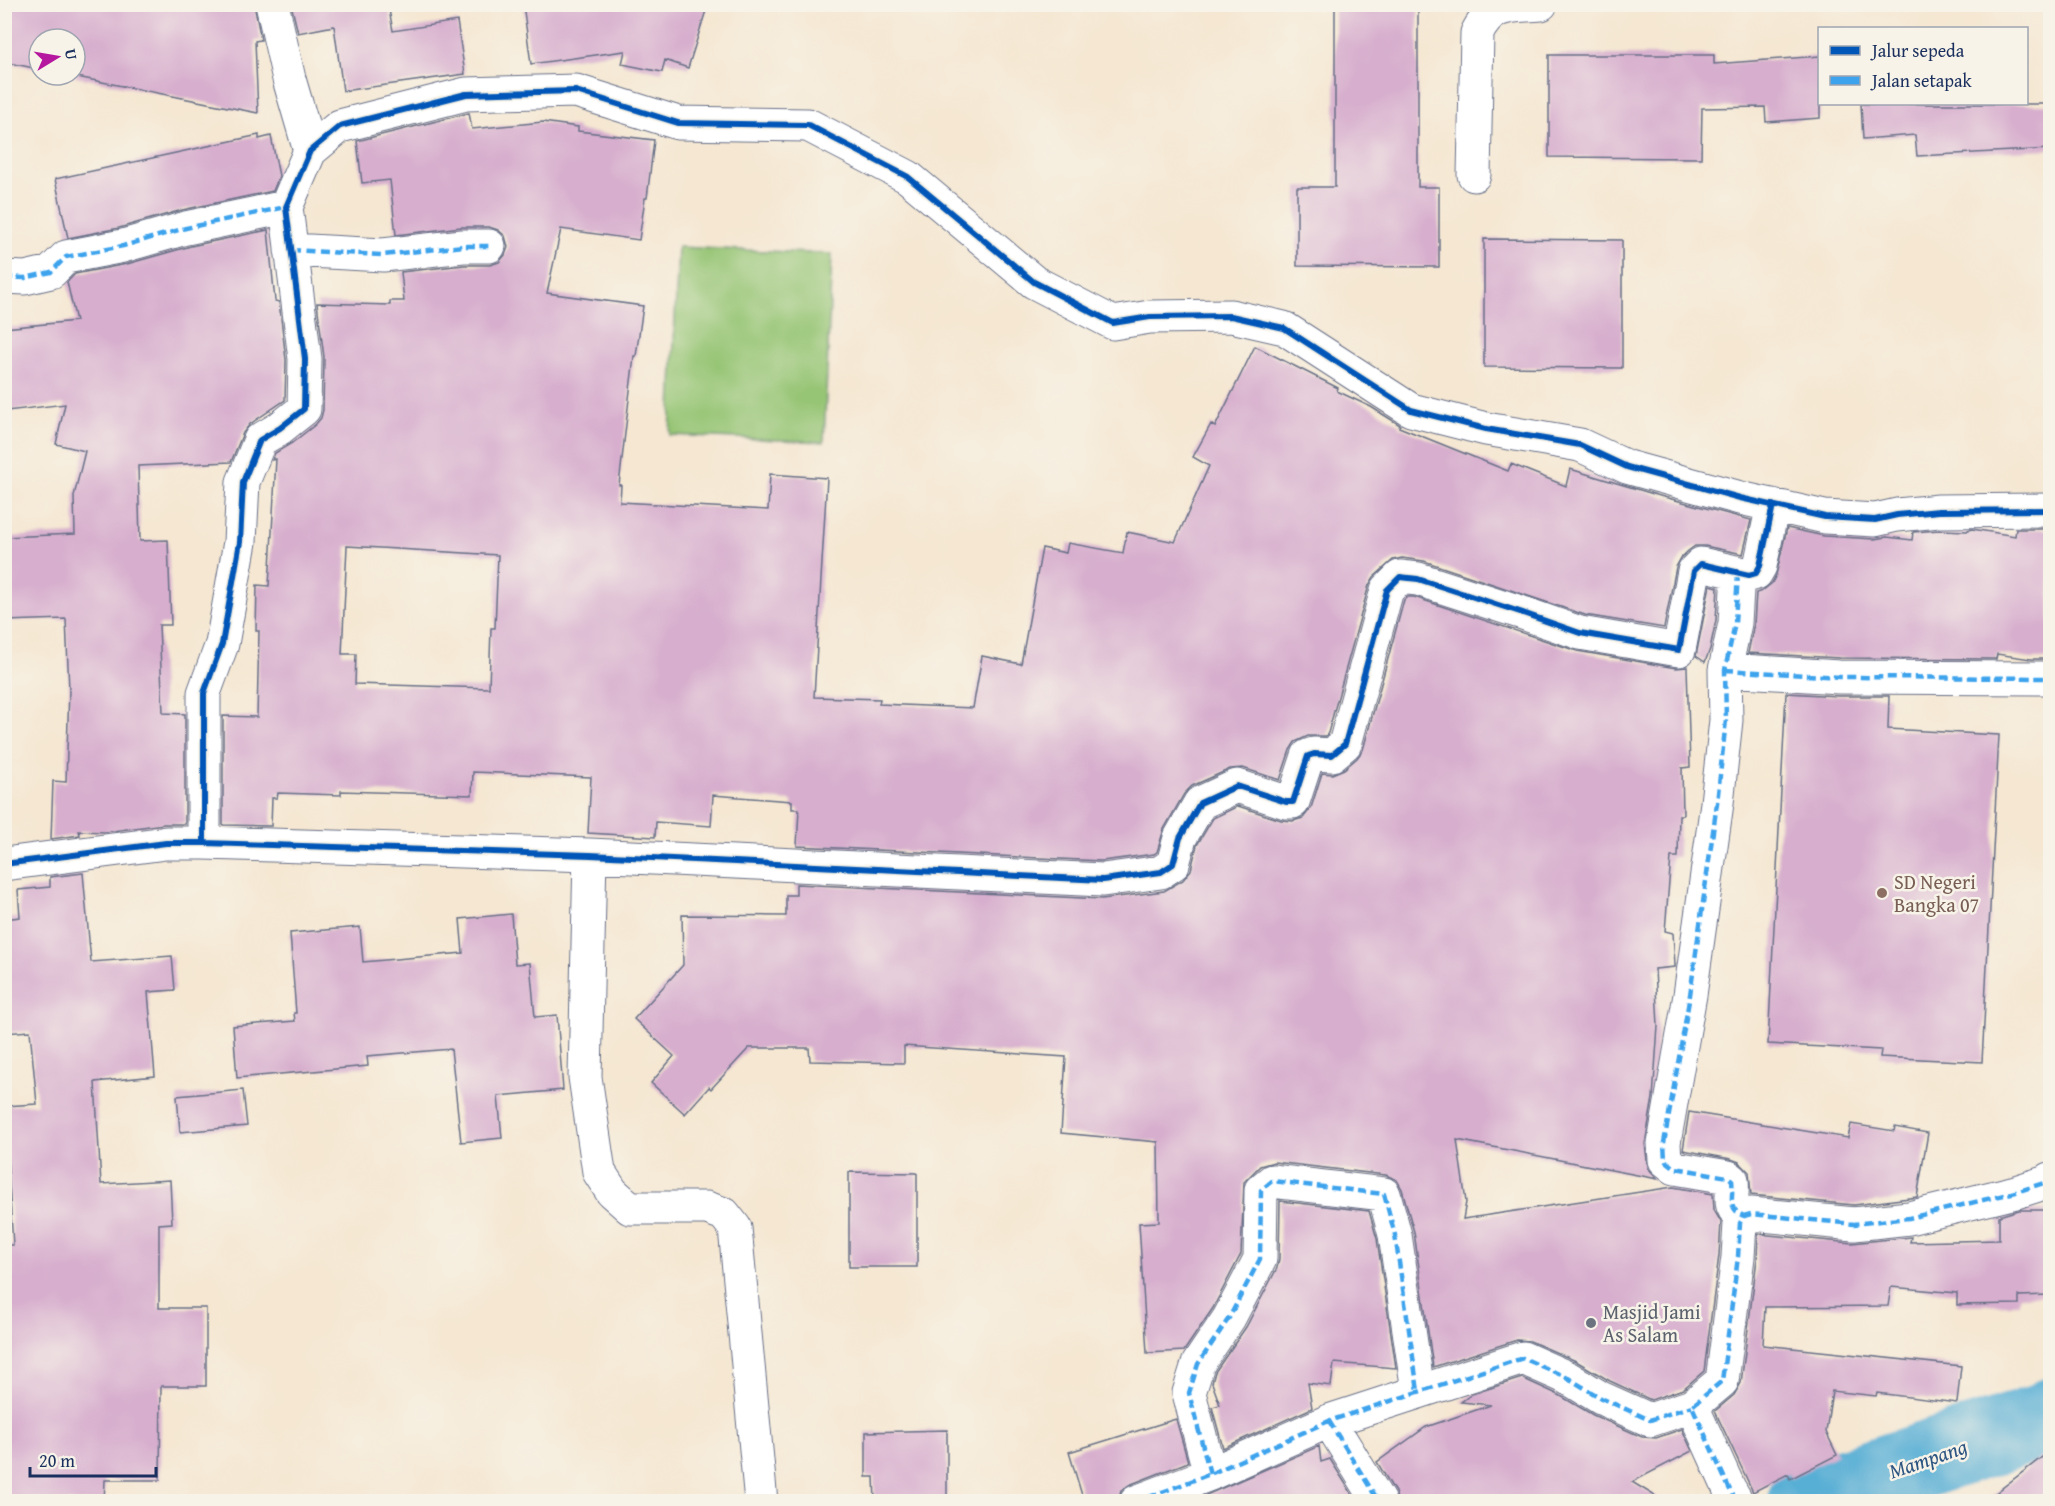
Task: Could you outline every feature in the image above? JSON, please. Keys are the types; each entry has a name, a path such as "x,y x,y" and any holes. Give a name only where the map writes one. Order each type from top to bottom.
{"street":[{"path":"204,843 204,693 222,645 240,542 243,482 260,440 280,428 303,409 305,359 286,207 308,145 291,87 272,4"},
{"path":"1474,175 1477,33 1485,17 1502,8 1541,4"},
{"path":"308,145 340,126 466,93 576,91 678,123 808,125 908,177 1034,282 1113,323 1150,317 1231,316 1284,328 1411,410 1486,429 1580,445 1628,467 1824,518 1875,520 1897,515 1939,511 2050,510"},
{"path":"4,277 25,278 51,272 66,257 123,246 186,228 286,207"},
{"path":"291,250 382,255 464,246 489,246"},
{"path":"4,864 166,843 204,843 590,855 1103,880 1161,872 1173,864 1180,838 1200,803 1237,786 1286,802 1293,802 1308,756 1332,755 1345,744 1387,590 1400,577 1418,579 1580,633 1679,651 1694,571 1701,564 1749,575 1756,573 1760,566 1773,505"},
{"path":"1738,573 1735,623 1725,670 1726,720 1716,813 1701,925 1664,1143 1665,1160 1675,1168 1728,1176 1732,1180 1732,1208 1744,1216 1751,1214 1854,1224 1909,1218 2016,1192 2050,1179"},
{"path":"1725,670 1839,677 2050,678"},
{"path":"590,855 585,1077 599,1172 612,1192 630,1208 707,1208 724,1214 735,1228 761,1502"},
{"path":"1210,1474 1189,1392 1198,1364 1229,1318 1260,1259 1261,1190 1272,1181 1384,1194 1395,1235 1418,1391"},
{"path":"1136,1502 1210,1474 1329,1421 1523,1358 1650,1420 1692,1406 1722,1381 1738,1257 1740,1223 1744,1216"},
{"path":"1692,1406 1737,1502"},
{"path":"1329,1421 1379,1502"}],"green space":[{"path":"678,247 832,254 824,442 670,435"}],"building":[{"path":"4,4 254,4 261,40 255,41 258,113 87,79 87,27 27,27 27,67 4,62"},
{"path":"291,4 388,4 393,31 457,21 465,74 343,91 334,26 298,33"},
{"path":"523,4 708,4 688,68 665,60 662,72 622,64 625,51 531,64"},
{"path":"1335,4 1418,4 1418,187 1439,187 1439,267 1297,266 1297,187 1335,187"},
{"path":"1549,55 1714,55 1714,64 1818,56 1820,118 1766,122 1765,107 1702,108 1701,158 1549,157"},
{"path":"2050,104 2050,149 1917,156 1915,135 1863,139 1861,105"},
{"path":"469,113 472,129 543,122 578,127 578,131 654,140 639,240 561,229 547,293 643,306 636,356 634,356 619,485 621,485 620,502 768,510 770,474 827,478 814,697 880,699 879,704 973,708 982,656 1021,664 1042,548 1066,553 1068,543 1123,553 1127,532 1175,542 1209,466 1193,457 1211,424 1215,427 1255,346 1338,388 1337,391 1371,407 1400,425 1399,427 1508,471 1511,464 1566,486 1570,469 1751,520 1743,554 1705,546 1695,546 1688,551 1676,567 1664,628 1585,615 1424,561 1402,558 1393,560 1374,577 1369,585 1326,736 1308,736 1295,742 1280,780 1243,768 1230,769 1192,786 1184,794 1164,829 1157,852 1154,854 1102,861 797,846 799,809 792,809 792,801 713,795 711,826 656,822 655,837 588,833 591,777 473,772 472,795 341,791 341,795 278,793 277,798 272,798 271,826 223,825 223,716 257,717 259,631 256,631 257,585 269,586 276,459 272,460 275,453 316,424 323,410 324,357 317,303 390,305 390,301 404,301 401,272 464,265 490,265 499,262 508,247 505,236 489,227 461,227 396,235 390,180 362,183 357,141","holes":["347,546 498,555 495,628 491,628 489,688 355,684 356,654 342,654"]},
{"path":"259,135 259,139 271,136 279,176 273,191 182,210 119,228 68,238 55,179"},
{"path":"268,230 275,301 279,302 286,360 285,400 250,424 243,433 231,462 138,466 140,541 168,540 171,625 159,625 163,713 185,714 185,824 164,824 105,832 79,831 80,835 51,839 53,781 66,782 69,690 66,619 4,621 4,537 75,534 74,496 85,451 56,444 65,404 7,411 4,385 4,328 76,321 67,282 75,274 127,264 191,246"},
{"path":"1484,239 1622,240 1622,368 1484,367"},
{"path":"1787,528 1824,536 1874,539 1887,537 1912,540 1913,532 1972,529 2015,536 2016,529 2050,529 2050,659 1997,654 1996,659 1840,658 1748,653 1754,624 1756,593 1772,583 1776,575"},
{"path":"1710,585 1718,587 1716,620 1705,662 1696,656"},
{"path":"1407,597 1414,597 1577,651 1676,668 1687,667 1690,767 1682,768 1683,815 1679,815 1678,857 1671,857 1665,931 1673,933 1675,967 1655,969 1658,1026 1653,1098 1645,1144 1648,1168 1658,1179 1457,1140 1466,1202 1463,1219 1673,1187 1713,1194 1714,1210 1721,1222 1704,1371 1683,1389 1651,1400 1610,1381 1576,1361 1530,1341 1517,1340 1433,1367 1414,1232 1402,1189 1397,1180 1386,1175 1274,1162 1260,1166 1244,1182 1241,1254 1213,1308 1184,1351 1147,1353 1139,1223 1159,1222 1158,1142 1061,1133 1066,1057 904,1046 904,1063 810,1061 809,1048 749,1048 685,1114 651,1083 674,1056 634,1019 683,965 682,915 786,916 786,895 796,895 796,884 1102,899 1164,891 1183,880 1191,870 1197,845 1213,818 1238,806 1281,820 1293,821 1303,818 1311,808 1322,773 1332,774 1344,769 1363,750 1404,600"},
{"name":"SD Negeri Bangka 07","path":"1786,693 1889,696 1888,729 1999,735 1982,1062 1880,1057 1881,1050 1768,1044"},
{"path":"83,873 91,962 172,956 175,990 148,992 155,1076 95,1082 101,1184 170,1180 172,1223 159,1224 159,1308 206,1308 206,1386 161,1386 160,1480 105,1480 104,1502 4,1502 4,1245 13,1245 4,1106 37,1104 30,1031 4,1033 4,919 20,917 18,890 50,887 50,877"},
{"path":"511,914 515,964 530,963 535,1017 557,1015 563,1090 498,1096 502,1138 461,1142 451,1049 367,1056 368,1066 237,1078 233,1026 295,1021 290,933 360,927 363,962 463,953 460,919"},
{"path":"243,1090 247,1126 180,1132 177,1096"},
{"path":"1689,1112 1848,1138 1851,1124 1894,1131 1895,1127 1928,1133 1917,1197 1854,1205 1751,1195 1749,1172 1739,1162 1683,1150"},
{"path":"849,1172 917,1173 917,1267 849,1267"},
{"path":"1280,1201 1369,1211 1377,1239 1396,1368 1334,1363 1331,1386 1308,1383 1312,1408 1223,1448 1212,1407 1220,1405 1212,1383 1215,1372 1246,1327 1277,1268"},
{"path":"2019,1210 2050,1210 2050,1295 2019,1296 2019,1304 1957,1305 1957,1293 1891,1287 1888,1306 1765,1307 1763,1345 1961,1366 1957,1403 1877,1393 1876,1396 1832,1391 1826,1432 1837,1455 1790,1479 1788,1474 1753,1492 1715,1411 1734,1395 1741,1383 1757,1259 1758,1234 1852,1243 1911,1237 1910,1242 1999,1240 1999,1216"},
{"path":"1522,1378 1559,1395 1593,1415 1642,1437 1656,1438 1682,1429 1692,1451 1632,1482 1665,1502 1398,1502 1395,1492 1377,1462 1426,1427 1491,1405 1461,1402 1472,1394"},
{"path":"1176,1419 1188,1462 1129,1485 1121,1491 1118,1502 1084,1502 1069,1452"},
{"path":"947,1430 947,1502 875,1502 874,1477 866,1477 866,1432"},
{"path":"1319,1446 1321,1462 1330,1459 1357,1502 1190,1502"},
{"path":"2050,1451 2050,1502 1984,1502"}],"waterway":[{"name":"Mampang","path":"1805,1502 1808,1498 2046,1420 2050,1416"}],"marked path":[{"path":"4,277 25,278 51,272 66,257 123,246 186,228 286,207"},
{"path":"291,250 383,255 463,246 489,246"},
{"path":"1738,573 1735,623 1725,670 1726,720 1717,803 1690,995 1664,1143 1665,1160 1675,1168 1728,1177 1732,1180 1733,1206 1738,1213 1744,1216"},
{"path":"1725,670 1839,677 2050,678"},
{"path":"1737,1502 1692,1406 1722,1381 1738,1257 1740,1223 1744,1216 1751,1214 1854,1224 1909,1218 2016,1192 2050,1179"},
{"path":"1210,1474 1189,1393 1198,1364 1229,1318 1260,1259 1261,1190 1272,1181 1384,1194 1395,1235 1418,1391"},
{"path":"1136,1502 1210,1474 1329,1421 1523,1358 1650,1420 1692,1406"},
{"path":"1329,1421 1379,1502"}],"cycle path":[{"path":"204,843 204,693 222,644 240,542 243,482 260,440 304,409 305,359 286,207 310,151 340,126 466,94 576,91 678,123 808,125 908,177 1034,282 1113,323 1150,317 1231,316 1284,328 1411,410 1486,429 1580,445 1627,467 1740,498 1825,517 1875,520 1897,515 1939,511 2050,510"},
{"path":"4,864 166,843 204,843 590,855 1103,880 1161,872 1173,864 1180,838 1200,803 1237,786 1286,802 1293,802 1308,756 1332,755 1345,744 1387,590 1400,577 1418,579 1580,633 1679,650 1694,571 1701,564 1749,575 1756,573 1760,566 1773,505"}],"place":[{"name":"SD Negeri Bangka 07","path":"1882,893"},
{"name":"Masjid Jami As Salam","path":"1591,1323"}]}
